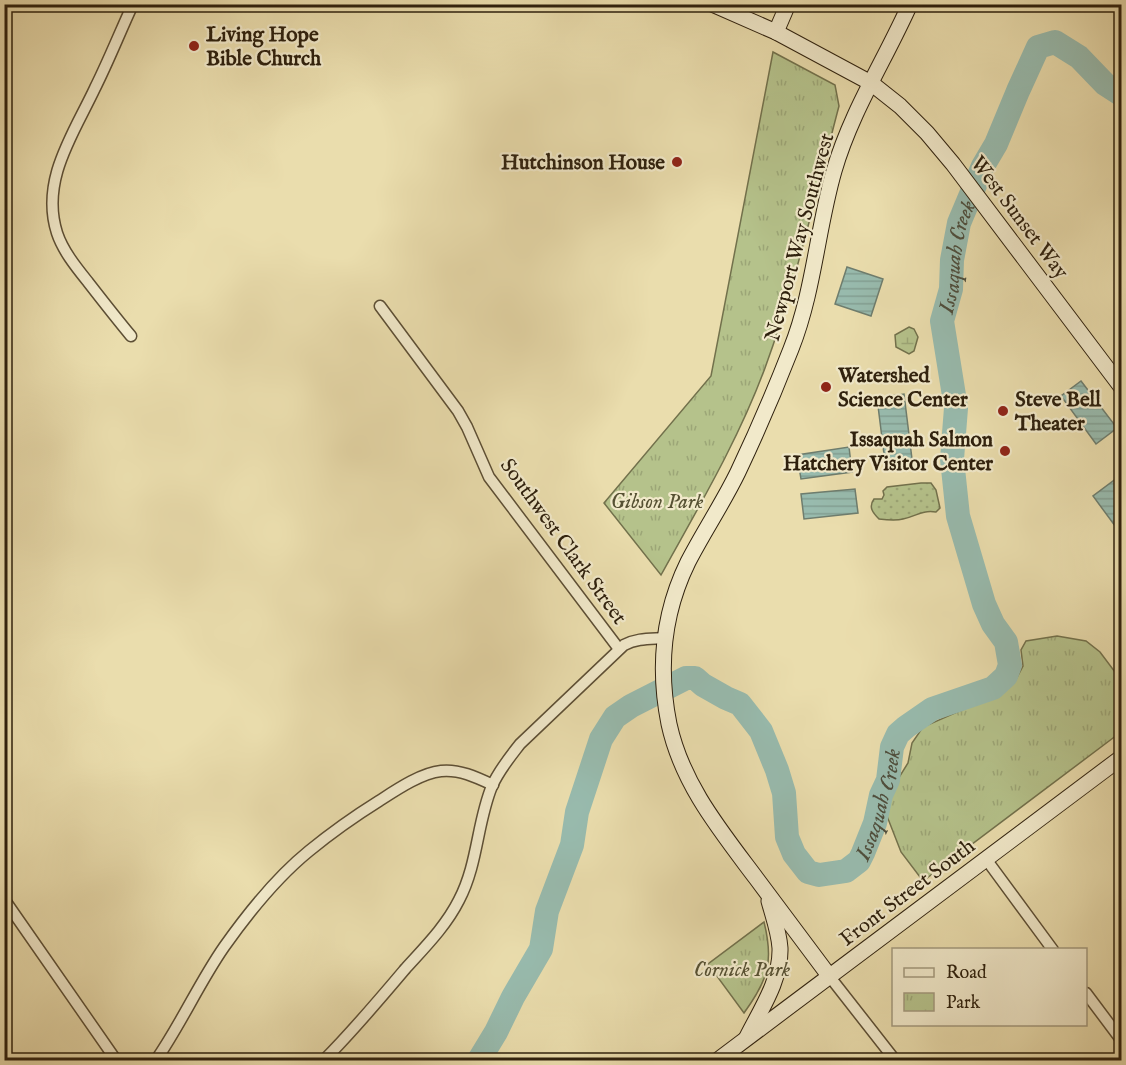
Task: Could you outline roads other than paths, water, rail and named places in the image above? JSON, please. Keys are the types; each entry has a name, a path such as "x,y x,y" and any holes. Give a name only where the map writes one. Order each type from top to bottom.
{"street":[{"path":"130,336 65,251 57,234 51,198 60,159 102,75 133,4"},
{"name":"West Sunset Way","path":"712,4 776,32 871,83 900,105 937,144 962,175 1122,388"},
{"path":"776,32 788,4"},
{"name":"Newport Way Southwest","path":"830,977 706,811 688,779 675,745 666,708 663,671 664,638 670,610 687,564 737,474 792,346 807,297 834,170 856,114 910,4"},
{"name":"Southwest Clark Street","path":"380,306 458,411 489,477 619,650"},
{"path":"324,1060 450,916 460,898 473,861 493,785 507,760 520,744 624,645 635,640 664,638"},
{"name":"Front Street South","path":"718,1060 1122,757"},
{"path":"156,1060 243,920 283,875 308,852 394,791 429,774 452,770 466,773 493,785"},
{"path":"986,859 1052,948"},
{"path":"745,1040 772,987 779,963 779,939 767,892"},
{"path":"4,899 116,1060"},
{"path":"830,977 895,1060"},
{"path":"1087,994 1122,1041"}],"waterway":[{"name":"Issaquah Creek","path":"479,1060 541,949 547,911 572,845 577,812 601,739 615,717 631,706 686,678 695,678 703,685 740,704 761,731 777,770 784,793 787,837 794,854 808,872 819,875 846,871 859,861 875,823 881,795 888,780 892,747 898,734 932,709 993,688 1006,676 1010,665 1006,642 993,624 984,604 958,516 952,459 956,408 942,321 951,289 952,260 959,223 1038,47 1055,42 1079,57 1105,84 1122,95"}],"place":[{"name":"Living Hope Bible Church","path":"194,46"},
{"name":"Hutchinson House","path":"677,162"},
{"name":"Watershed Science Center","path":"826,387"},
{"name":"Steve Bell Theater","path":"1003,411"},
{"name":"Issaquah Salmon Hatchery Visitor Center","path":"1005,451"}],"park label":[{"name":"Gibson Park","path":"657,501"},
{"name":"Cornick Park","path":"742,969"}]}
